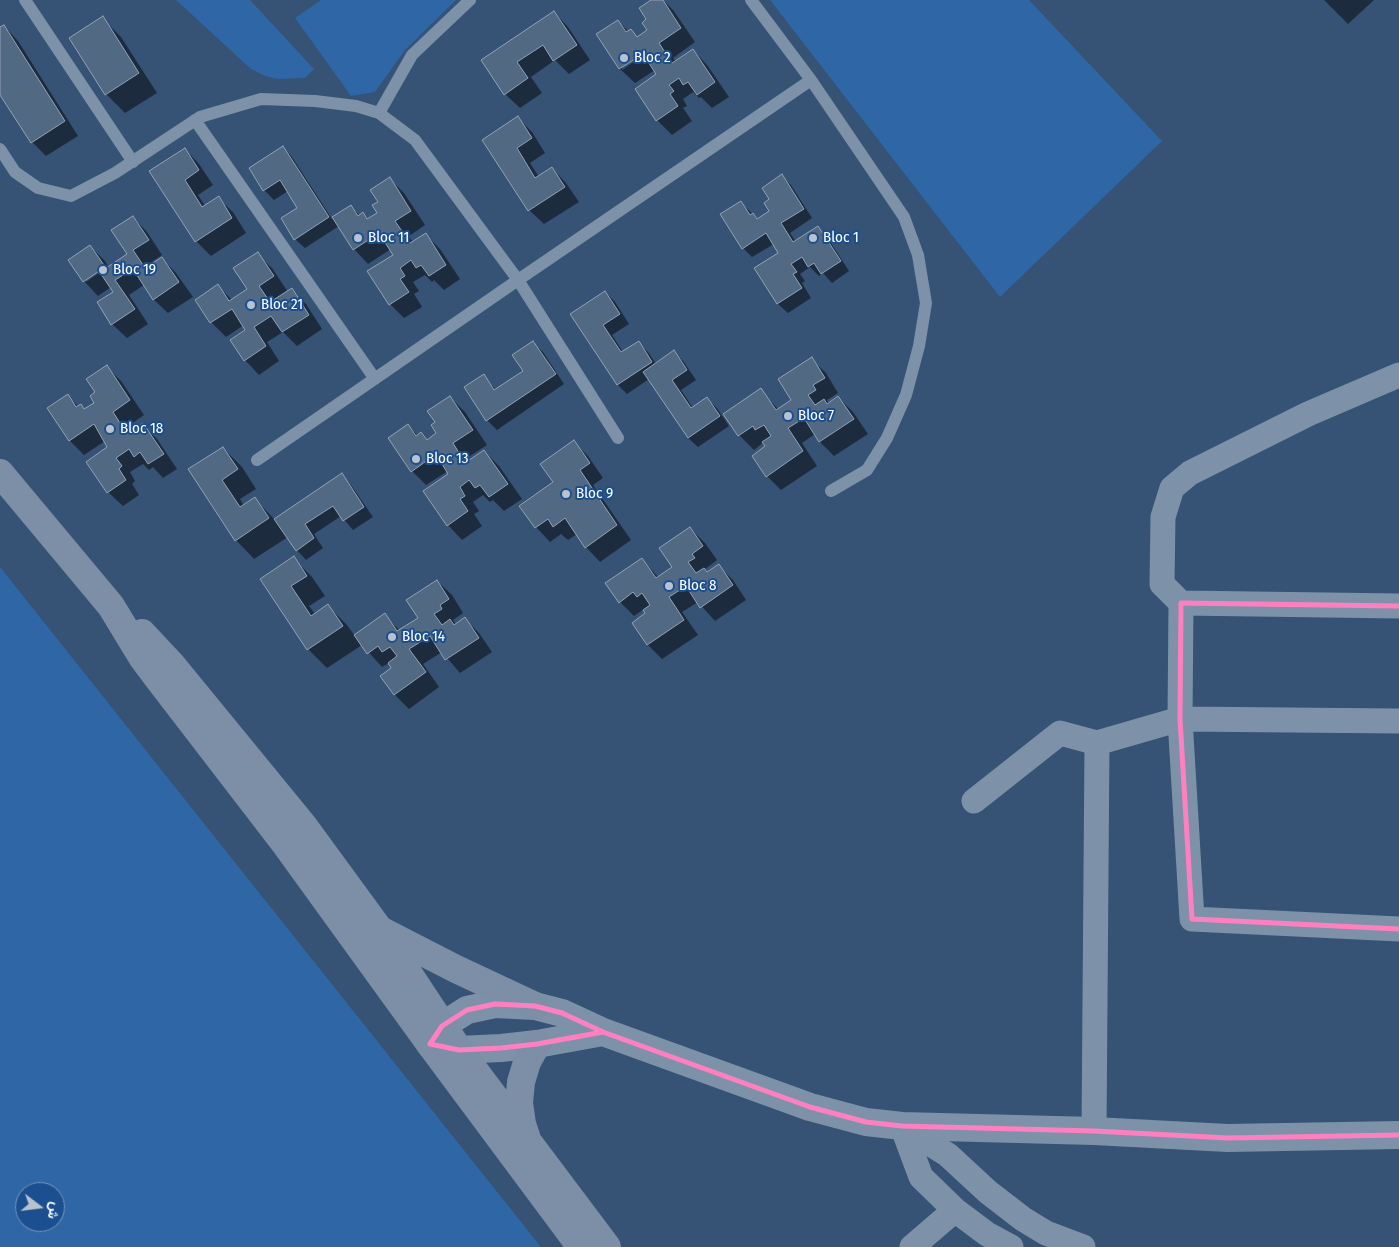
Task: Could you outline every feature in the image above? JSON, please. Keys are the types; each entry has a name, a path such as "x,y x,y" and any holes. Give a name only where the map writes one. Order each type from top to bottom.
{"main road":[{"path":"0,473 111,606 142,657 160,681 436,1035 580,1247"},
{"path":"111,606 140,631 172,665 303,825 379,929 436,1035 459,1050 607,1247"},
{"path":"379,929 456,969 536,1006"},
{"path":"529,1144 522,1124 521,1082 537,1044"}],"street":[{"path":"1399,375 1308,414 1190,474 1172,488 1164,517 1162,584 1181,603 1399,606"},
{"path":"1181,603 1180,719 1192,919 1399,928"},
{"path":"974,801 1060,734 1097,743 1180,719 1399,721"},
{"path":"1094,1131 1097,743"},
{"path":"436,1035 461,1014 480,1006 495,1004 536,1006 562,1013 603,1032 810,1107 866,1122 902,1126 1094,1131 1228,1138 1399,1135"},
{"path":"459,1050 537,1044 603,1032"},
{"path":"902,1126 921,1177 955,1210 987,1234 1011,1247"},
{"path":"902,1126 948,1155 988,1192 1023,1219 1046,1233 1083,1247"},
{"path":"912,1247 955,1210"}],"lane":[{"path":"25,0 133,162"},
{"path":"379,113 412,55 470,0"},
{"path":"751,0 811,80 904,217 918,255 926,303 919,346 906,394 887,438 867,470 832,491"},
{"path":"256,460 811,80"},
{"path":"0,149 15,172 38,188 71,196 133,162 195,120 260,99 315,101 356,106 379,113 415,140 450,185 518,280 618,438"},
{"path":"195,120 375,379"}],"shaded area":[{"path":"176,0 250,0 314,69 305,78 278,79 265,76 251,69"},
{"path":"321,0 456,0 405,50 375,92 351,96 295,18"},
{"path":"770,0 1029,0 1162,141 1000,297"},
{"path":"0,567 541,1247 0,1247"}],"building":[{"name":"Bloc 2","path":"651,0 663,0 681,28 659,43 672,63 693,49 715,82 697,95 688,82 683,85 679,78 669,85 674,91 670,94 678,106 656,121 635,89 656,74 643,54 619,69 596,34 618,20 626,32 631,29 637,37 647,30 642,23 646,19 639,8"},
{"path":"554,11 577,45 553,61 543,45 517,62 528,78 504,95 481,60"},
{"path":"103,16 139,73 105,95 69,38"},
{"path":"4,25 65,121 31,143 0,95 0,27"},
{"path":"518,116 532,138 517,148 535,178 552,167 565,187 528,211 482,140"},
{"path":"283,146 329,217 294,240 281,218 297,208 280,180 263,191 249,168"},
{"path":"185,148 199,170 185,180 202,207 219,196 232,218 195,242 149,171"},
{"name":"Bloc 1","path":"782,174 804,209 781,223 793,242 818,226 841,261 821,274 814,263 808,267 802,257 791,264 797,272 793,274 802,288 777,304 754,268 778,253 766,233 742,249 720,214 741,201 750,215 753,213 757,219 769,211 764,203 769,199 762,188"},
{"name":"Bloc 11","path":"390,177 411,211 395,221 410,243 426,233 446,265 429,276 421,265 416,268 411,260 400,268 405,276 400,279 409,292 389,305 367,271 393,255 379,233 353,250 332,217 351,205 358,216 363,212 367,219 377,213 372,205 378,202 370,190"},
{"name":"Bloc 19","path":"133,216 149,240 133,250 145,268 162,257 179,282 153,300 133,269 115,280 135,309 111,325 97,302 113,292 99,271 83,282 68,260 90,245 106,268 127,254 111,230"},
{"name":"Bloc 21","path":"258,252 274,276 259,286 270,302 292,288 309,315 282,332 271,316 254,327 266,346 244,361 230,340 245,330 232,309 210,323 195,300 218,284 229,301 247,289 233,268"},
{"path":"605,291 620,314 603,325 621,352 639,341 652,362 617,385 570,314"},
{"path":"533,341 556,374 486,421 464,387 484,374 494,390 523,371 512,355"},
{"path":"674,350 687,370 672,380 691,408 707,397 720,416 688,438 643,372"},
{"name":"Bloc 7","path":"812,357 825,378 813,385 816,390 808,395 815,405 824,399 827,404 838,396 854,419 819,442 804,418 788,428 803,451 766,477 752,456 765,446 762,442 771,436 764,425 755,430 753,426 738,436 723,414 761,388 776,410 791,400 778,379"},
{"name":"Bloc 18","path":"107,365 130,400 113,412 127,434 143,423 164,454 148,464 140,452 134,457 129,449 116,458 122,466 119,469 126,480 107,493 86,462 107,447 94,424 69,441 47,408 68,394 76,407 81,404 84,409 94,403 90,396 95,392 86,379"},
{"name":"Bloc 13","path":"450,396 473,430 453,443 465,463 484,450 508,484 489,497 480,485 475,488 469,480 460,487 465,496 460,499 468,511 447,526 423,491 448,474 436,454 411,472 388,438 408,424 416,436 421,432 427,440 436,433 431,425 435,422 427,411"},
{"name":"Bloc 9","path":"574,440 590,463 580,470 617,525 585,548 565,518 553,527 548,519 535,528 519,506 553,482 540,464"},
{"path":"223,447 238,469 222,480 240,507 255,497 269,518 235,541 188,469"},
{"path":"342,473 364,507 343,521 333,506 305,524 314,538 296,551 274,519"},
{"name":"Bloc 8","path":"690,527 703,546 692,554 695,558 688,562 696,573 704,568 707,572 719,564 733,585 700,608 686,586 669,597 684,620 647,645 632,623 645,613 643,610 650,605 642,593 637,597 633,592 619,603 605,583 642,558 656,578 672,567 659,548"},
{"path":"294,556 307,576 291,586 311,616 328,604 343,626 307,650 260,579"},
{"name":"Bloc 14","path":"437,580 449,599 440,605 442,609 434,614 442,625 450,619 454,625 465,617 479,638 445,660 430,636 409,649 426,672 394,695 380,676 391,668 388,663 397,656 390,647 382,652 378,646 367,654 354,635 385,613 397,631 418,618 406,600"}],"cycle path":[{"path":"1399,606 1181,603 1180,719 1192,919 1399,929"},
{"path":"603,1032 537,1044 501,1048 459,1050 430,1044 442,1026 467,1010 495,1004 535,1006 562,1013 603,1032 810,1107 866,1122 902,1126 1094,1131 1228,1138 1399,1135"}],"place":[{"name":"Bloc 2","path":"624,58"},
{"name":"Bloc 11","path":"358,238"},
{"name":"Bloc 1","path":"813,238"},
{"name":"Bloc 19","path":"103,270"},
{"name":"Bloc 21","path":"251,305"},
{"name":"Bloc 7","path":"788,416"},
{"name":"Bloc 18","path":"110,429"},
{"name":"Bloc 13","path":"416,459"},
{"name":"Bloc 9","path":"566,494"},
{"name":"Bloc 8","path":"669,586"},
{"name":"Bloc 14","path":"392,637"}]}
